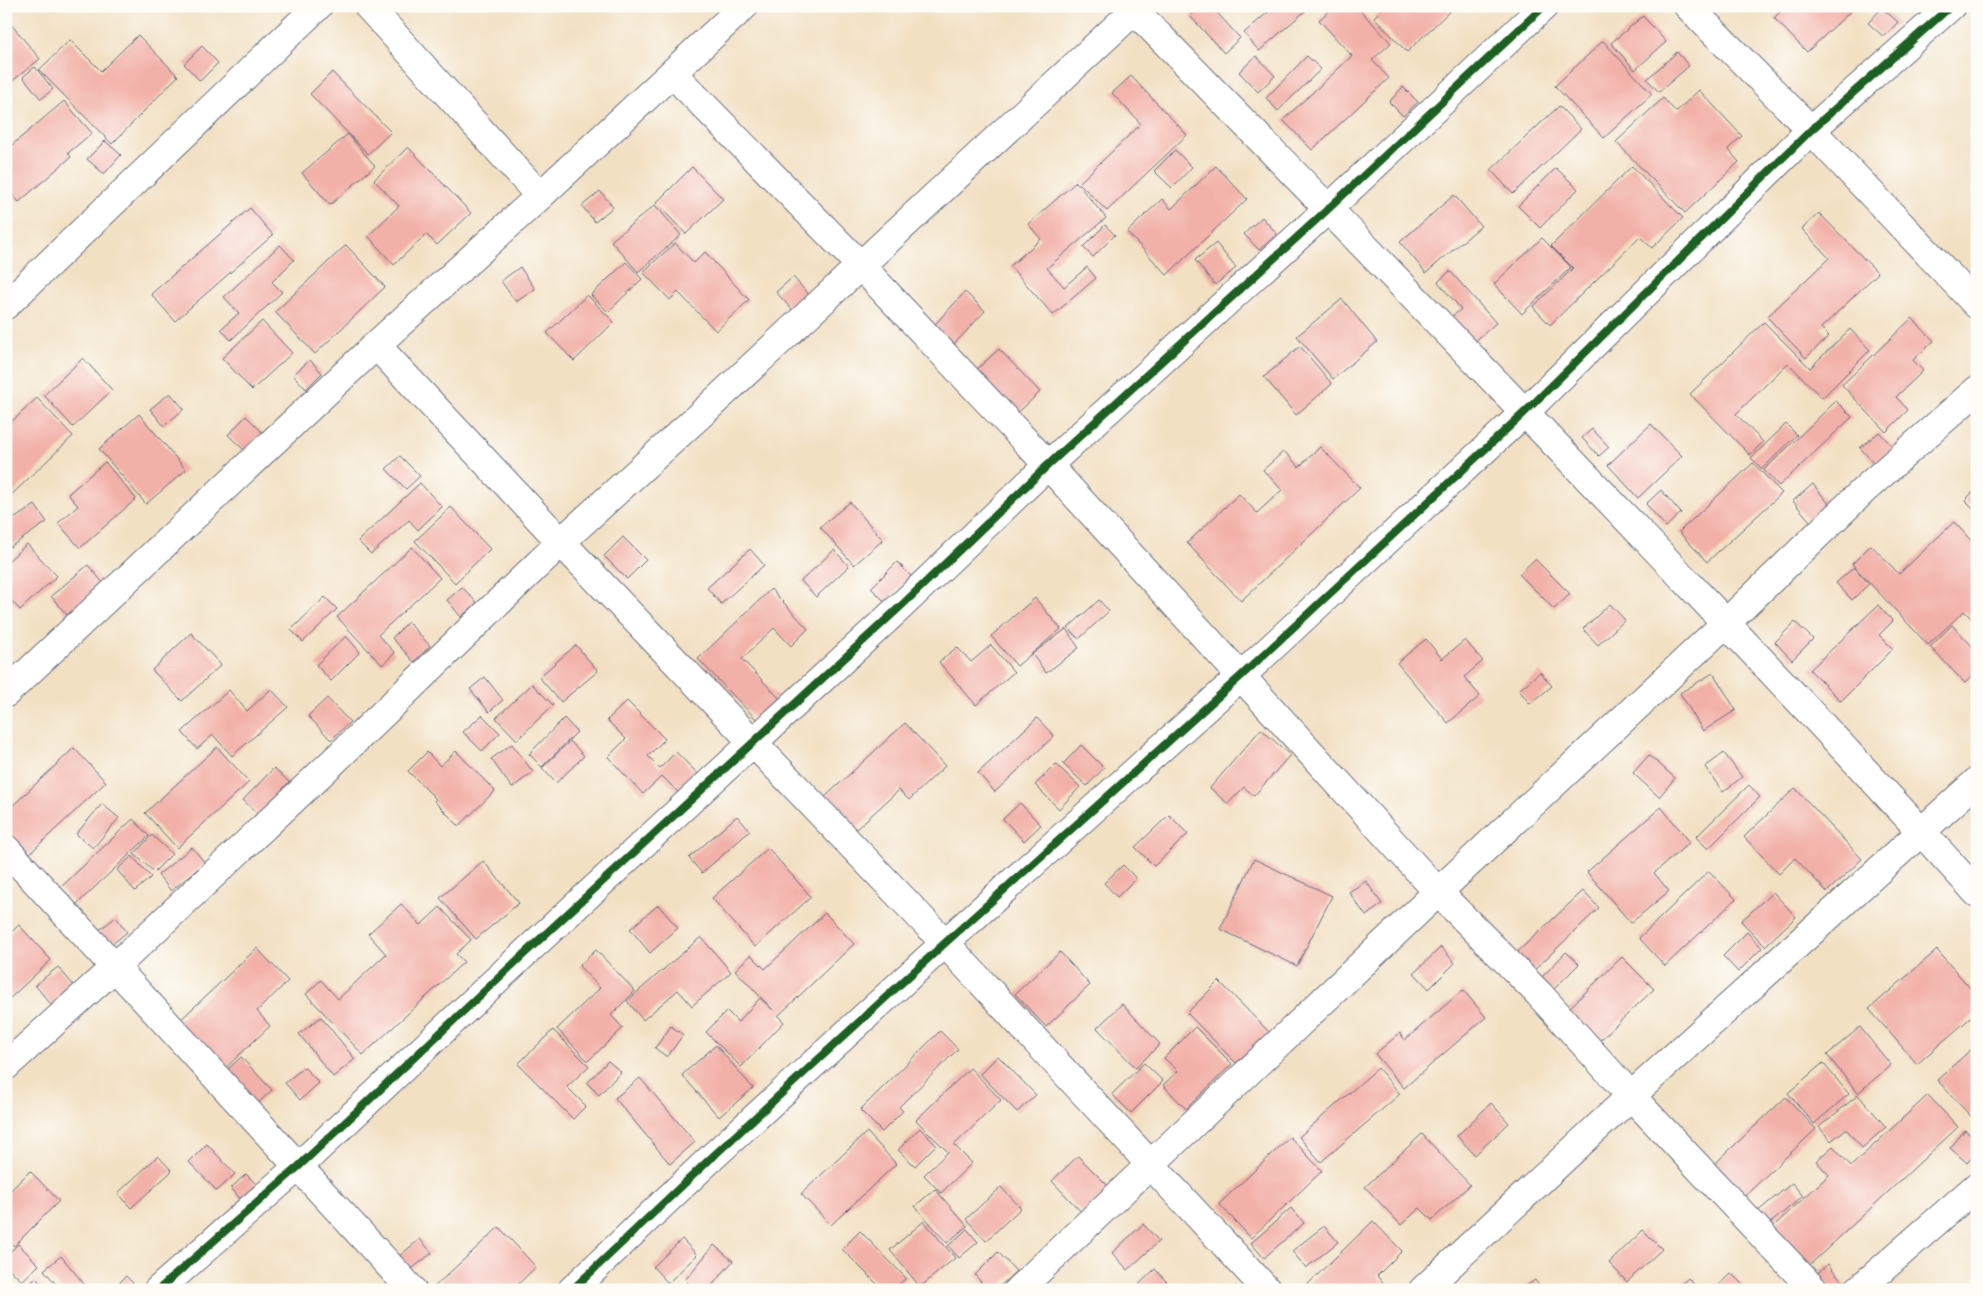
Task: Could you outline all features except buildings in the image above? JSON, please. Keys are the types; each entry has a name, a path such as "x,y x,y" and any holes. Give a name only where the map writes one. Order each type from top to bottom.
{"street":[{"path":"6,305 318,6"},
{"path":"368,6 540,196"},
{"path":"9,686 744,6"},
{"path":"158,1290 299,1166 518,960 754,743 1048,465 1327,210 1544,6"},
{"path":"1688,6 1810,130 1977,305"},
{"path":"572,1290 709,1160 945,943 1241,676 1525,412 1810,130 1951,6"},
{"path":"6,1066 115,968 334,761 561,542 712,404 1134,8 1327,210 1525,412 1726,623 1977,893"},
{"path":"672,74 860,265 1048,465 1438,892 1540,994 1631,1096 1814,1290"},
{"path":"376,345 561,542 945,943 1266,1290"},
{"path":"1018,1290 1438,892 1726,623 1865,489 1977,390"},
{"path":"1423,1290 1631,1096 1977,781"},
{"path":"6,849 412,1290"},
{"path":"1858,1290 1977,1186"}],"cycle path":[{"path":"158,1290 299,1166 525,953 902,605 1048,465 1327,210 1544,6"},
{"path":"572,1290 709,1160 945,943 1241,676 1525,412 1811,130 1951,6"}]}
